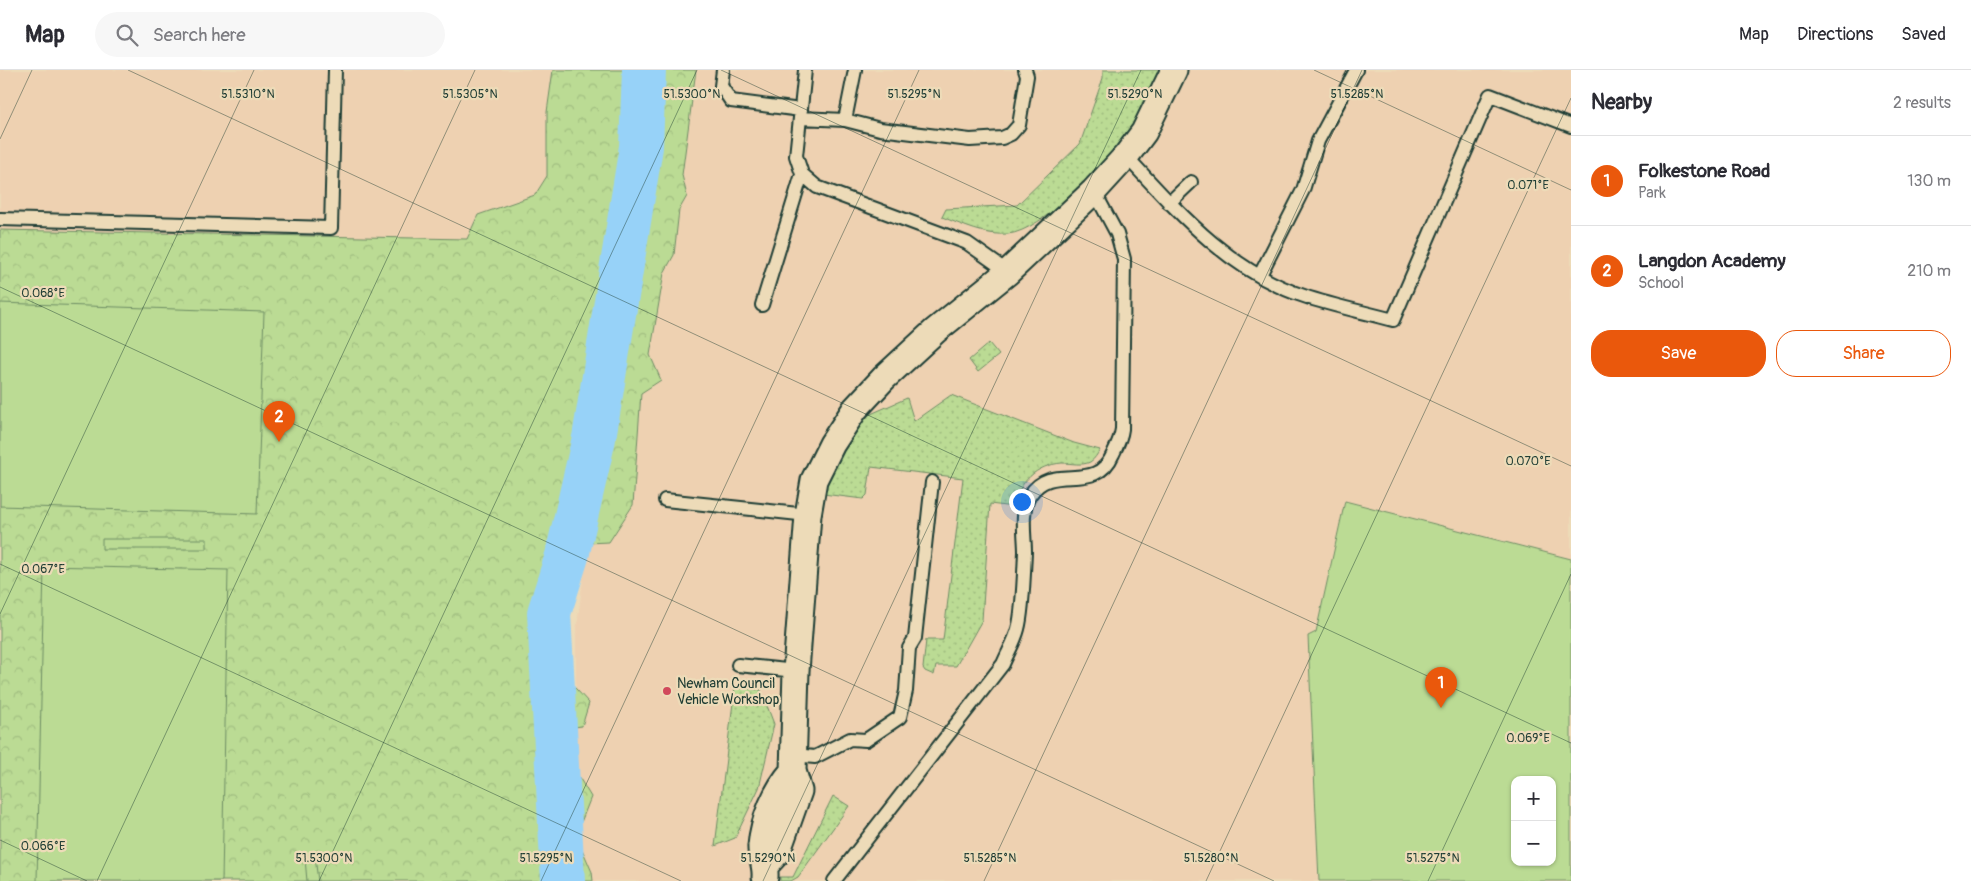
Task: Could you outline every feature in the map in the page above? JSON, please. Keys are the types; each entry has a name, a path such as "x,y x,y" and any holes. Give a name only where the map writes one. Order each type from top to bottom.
{"street":[{"path":"765,873 778,853 799,791 794,763 796,671 808,515 814,480 832,444 855,409 884,378 935,331 1008,272 1094,191 1126,156 1144,132 1174,70"}],"lane":[{"path":"0,219 331,228 335,70"},
{"path":"723,70 721,86 732,101 800,114 845,120 880,129 961,139 1002,138 1011,134 1019,125 1027,76 1025,70"},
{"path":"805,70 796,156 802,174 817,187 967,243 1008,272"},
{"path":"845,120 855,70"},
{"path":"1260,275 1303,190 1318,141 1356,70"},
{"path":"1126,156 1170,203 1216,246 1260,275 1304,296 1393,320 1490,95 1571,126"},
{"path":"762,305 802,174"},
{"path":"1170,203 1191,182"},
{"path":"834,881 1003,664 1018,628 1025,554 1025,508 1031,494 1037,487 1054,478 1087,477 1102,471 1111,460 1120,439 1124,259 1117,234 1094,191"},
{"path":"794,763 815,757 850,739 866,740 900,717 906,691 909,648 915,638 932,482"},
{"path":"665,500 808,515"},
{"path":"738,664 796,671"}],"shaded area":[{"path":"0,70 594,70 579,173 0,881"},
{"path":"647,70 1571,70 1571,559 1345,501 1316,632 1308,636 1319,881 576,881 576,634"}],"green space":[{"path":"553,70 696,70 682,175 687,196 679,210 674,255 664,273 650,355 661,380 641,393 633,505 609,542 587,543 568,593 564,676 589,703 582,726 567,728 571,764 591,797 576,835 592,872 593,881 0,881 0,230 467,239 478,215 535,195 547,176 547,112"},
{"path":"1103,70 1159,70 1139,113 1124,138 1102,164 1071,195 1038,222 1008,234 983,232 942,217 946,209 1017,205 1080,144 1103,78"},
{"path":"0,303 264,312 257,514 0,506"},
{"path":"989,343 999,355 978,372 969,360"},
{"path":"951,395 1074,443 1100,450 1087,463 1053,464 1037,471 1024,483 1013,507 990,504 982,620 956,666 936,666 934,675 923,668 926,640 943,640 963,478 871,467 867,495 863,499 823,494 834,461 864,417 907,398 914,421"},
{"path":"1345,501 1571,559 1571,881 1319,881 1308,636 1316,632"},
{"path":"102,539 207,539 207,549 102,549"},
{"path":"44,566 228,570 222,881 37,881"},
{"path":"735,687 761,690 774,724 759,788 735,838 715,846"},
{"path":"833,796 849,806 798,877 791,881 780,881 780,877 793,877"},
{"path":"315,857 318,881 307,881 305,859"}],"waterway":[{"path":"563,881 549,613 567,556 594,438 641,147 644,70"}],"place":[{"name":"Langdon Academy","path":"279,442"},
{"name":"Newham Council Vehicle Workshop","path":"667,691"},
{"name":"Folkestone Road","path":"1441,708"}]}
